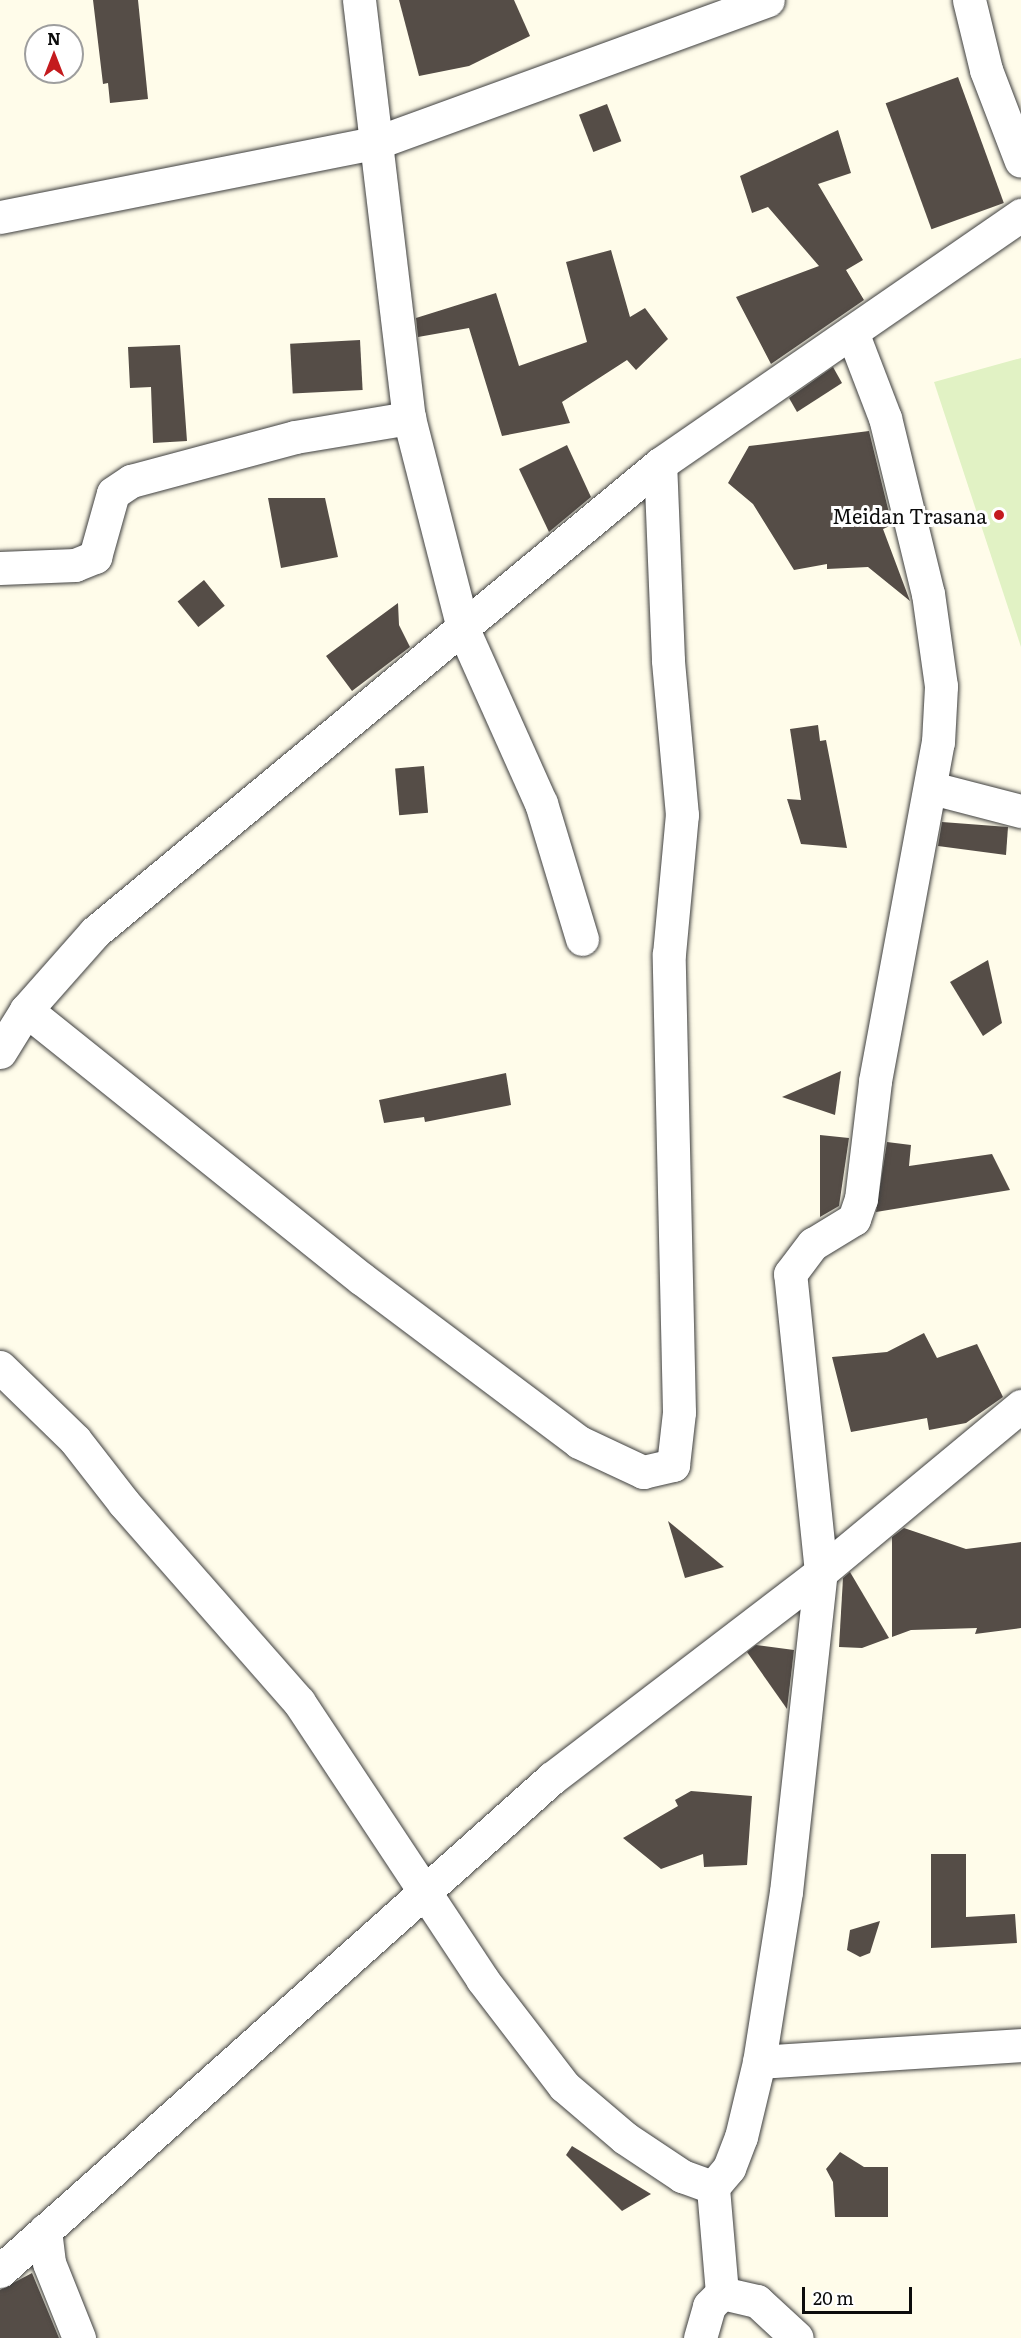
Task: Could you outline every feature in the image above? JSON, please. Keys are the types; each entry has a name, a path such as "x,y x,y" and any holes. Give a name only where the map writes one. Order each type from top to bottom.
{"street":[{"path":"359,0 409,418 463,629 542,803 582,939"},
{"path":"0,217 375,143 768,0"},
{"path":"969,0 986,70 1021,161"},
{"path":"0,1052 26,1010 95,932 660,464 1021,215"},
{"path":"700,2338 709,2306 722,2293 713,2187 729,2168 741,2137 759,2062 786,1892 820,1572 790,1274 813,1244 854,1219 861,1199 875,1081 932,788 941,686 928,594 885,418 852,332"},
{"path":"0,568 75,565 95,557 113,493 132,481 295,437 409,418"},
{"path":"26,1010 362,1279 579,1442 643,1472 673,1465 679,1412 669,954 682,815 668,660 660,464"},
{"path":"932,788 1021,811"},
{"path":"0,1367 75,1440 124,1503 298,1702 426,1889 482,1979 564,2086 610,2128 682,2176 713,2187"},
{"path":"0,2271 426,1889 652,1698 820,1572 1021,1406"},
{"path":"759,2062 1021,2045"},
{"path":"45,2230 49,2264 79,2338"},
{"path":"722,2293 756,2301 796,2338"}],"green space":[{"name":"Meidan Trasana","path":"1021,358 1021,647 934,382"}],"building":[{"path":"93,0 138,0 148,99 110,103 108,83 103,84"},
{"path":"399,0 514,0 530,36 469,66 419,76"},
{"path":"958,77 1004,203 931,229 886,103"},
{"path":"607,104 621,141 593,152 579,115"},
{"path":"838,130 851,173 818,184 863,260 846,270 864,300 771,364 736,297 819,266 768,207 752,213 740,176"},
{"path":"611,250 630,317 645,308 668,339 636,370 627,360 562,402 570,423 502,436 469,328 418,337 416,318 496,293 519,366 587,342 566,262"},
{"path":"360,340 363,390 293,394 290,344"},
{"path":"180,345 187,441 153,443 151,387 130,388 128,347"},
{"path":"833,367 842,383 797,412 789,398"},
{"path":"869,431 892,525 883,529 910,601 868,567 827,569 827,564 794,570 753,504 728,483 749,446"},
{"path":"567,445 591,497 549,532 519,469"},
{"path":"268,498 325,498 338,557 281,568"},
{"path":"204,580 225,606 198,627 178,601"},
{"path":"398,603 399,625 410,647 352,691 326,656"},
{"path":"818,725 820,741 826,740 847,848 801,844 787,799 801,800 790,729"},
{"path":"424,766 428,813 399,815 395,769"},
{"path":"942,822 1008,827 1006,855 938,846"},
{"path":"988,960 1002,1023 983,1036 950,982"},
{"path":"841,1071 835,1115 782,1097"},
{"path":"506,1073 511,1105 425,1122 424,1117 384,1123 379,1100"},
{"path":"820,1135 849,1138 839,1206 820,1217"},
{"path":"887,1142 911,1145 909,1166 992,1154 1010,1190 876,1212"},
{"path":"924,1333 937,1358 977,1344 1003,1397 966,1423 929,1430 927,1418 851,1432 832,1357 887,1352"},
{"path":"668,1521 724,1567 685,1578"},
{"path":"904,1528 966,1549 1021,1542 1021,1628 975,1634 977,1628 911,1630 892,1637 892,1537"},
{"path":"850,1572 889,1638 862,1648 839,1647 843,1578"},
{"path":"756,1645 794,1650 787,1709 747,1652"},
{"path":"691,1791 752,1796 747,1865 704,1867 703,1854 661,1869 623,1838 678,1806 675,1800"},
{"path":"931,1854 966,1854 966,1917 1015,1914 1017,1943 931,1948"},
{"path":"880,1921 870,1953 860,1957 847,1950 850,1930"},
{"path":"572,2146 651,2194 622,2211 566,2155"},
{"path":"840,2152 864,2167 888,2167 888,2217 835,2217 833,2182 826,2169"},
{"path":"32,2273 59,2338 0,2338 0,2290"}],"place":[{"name":"Meidan Trasana","path":"999,515"}]}
